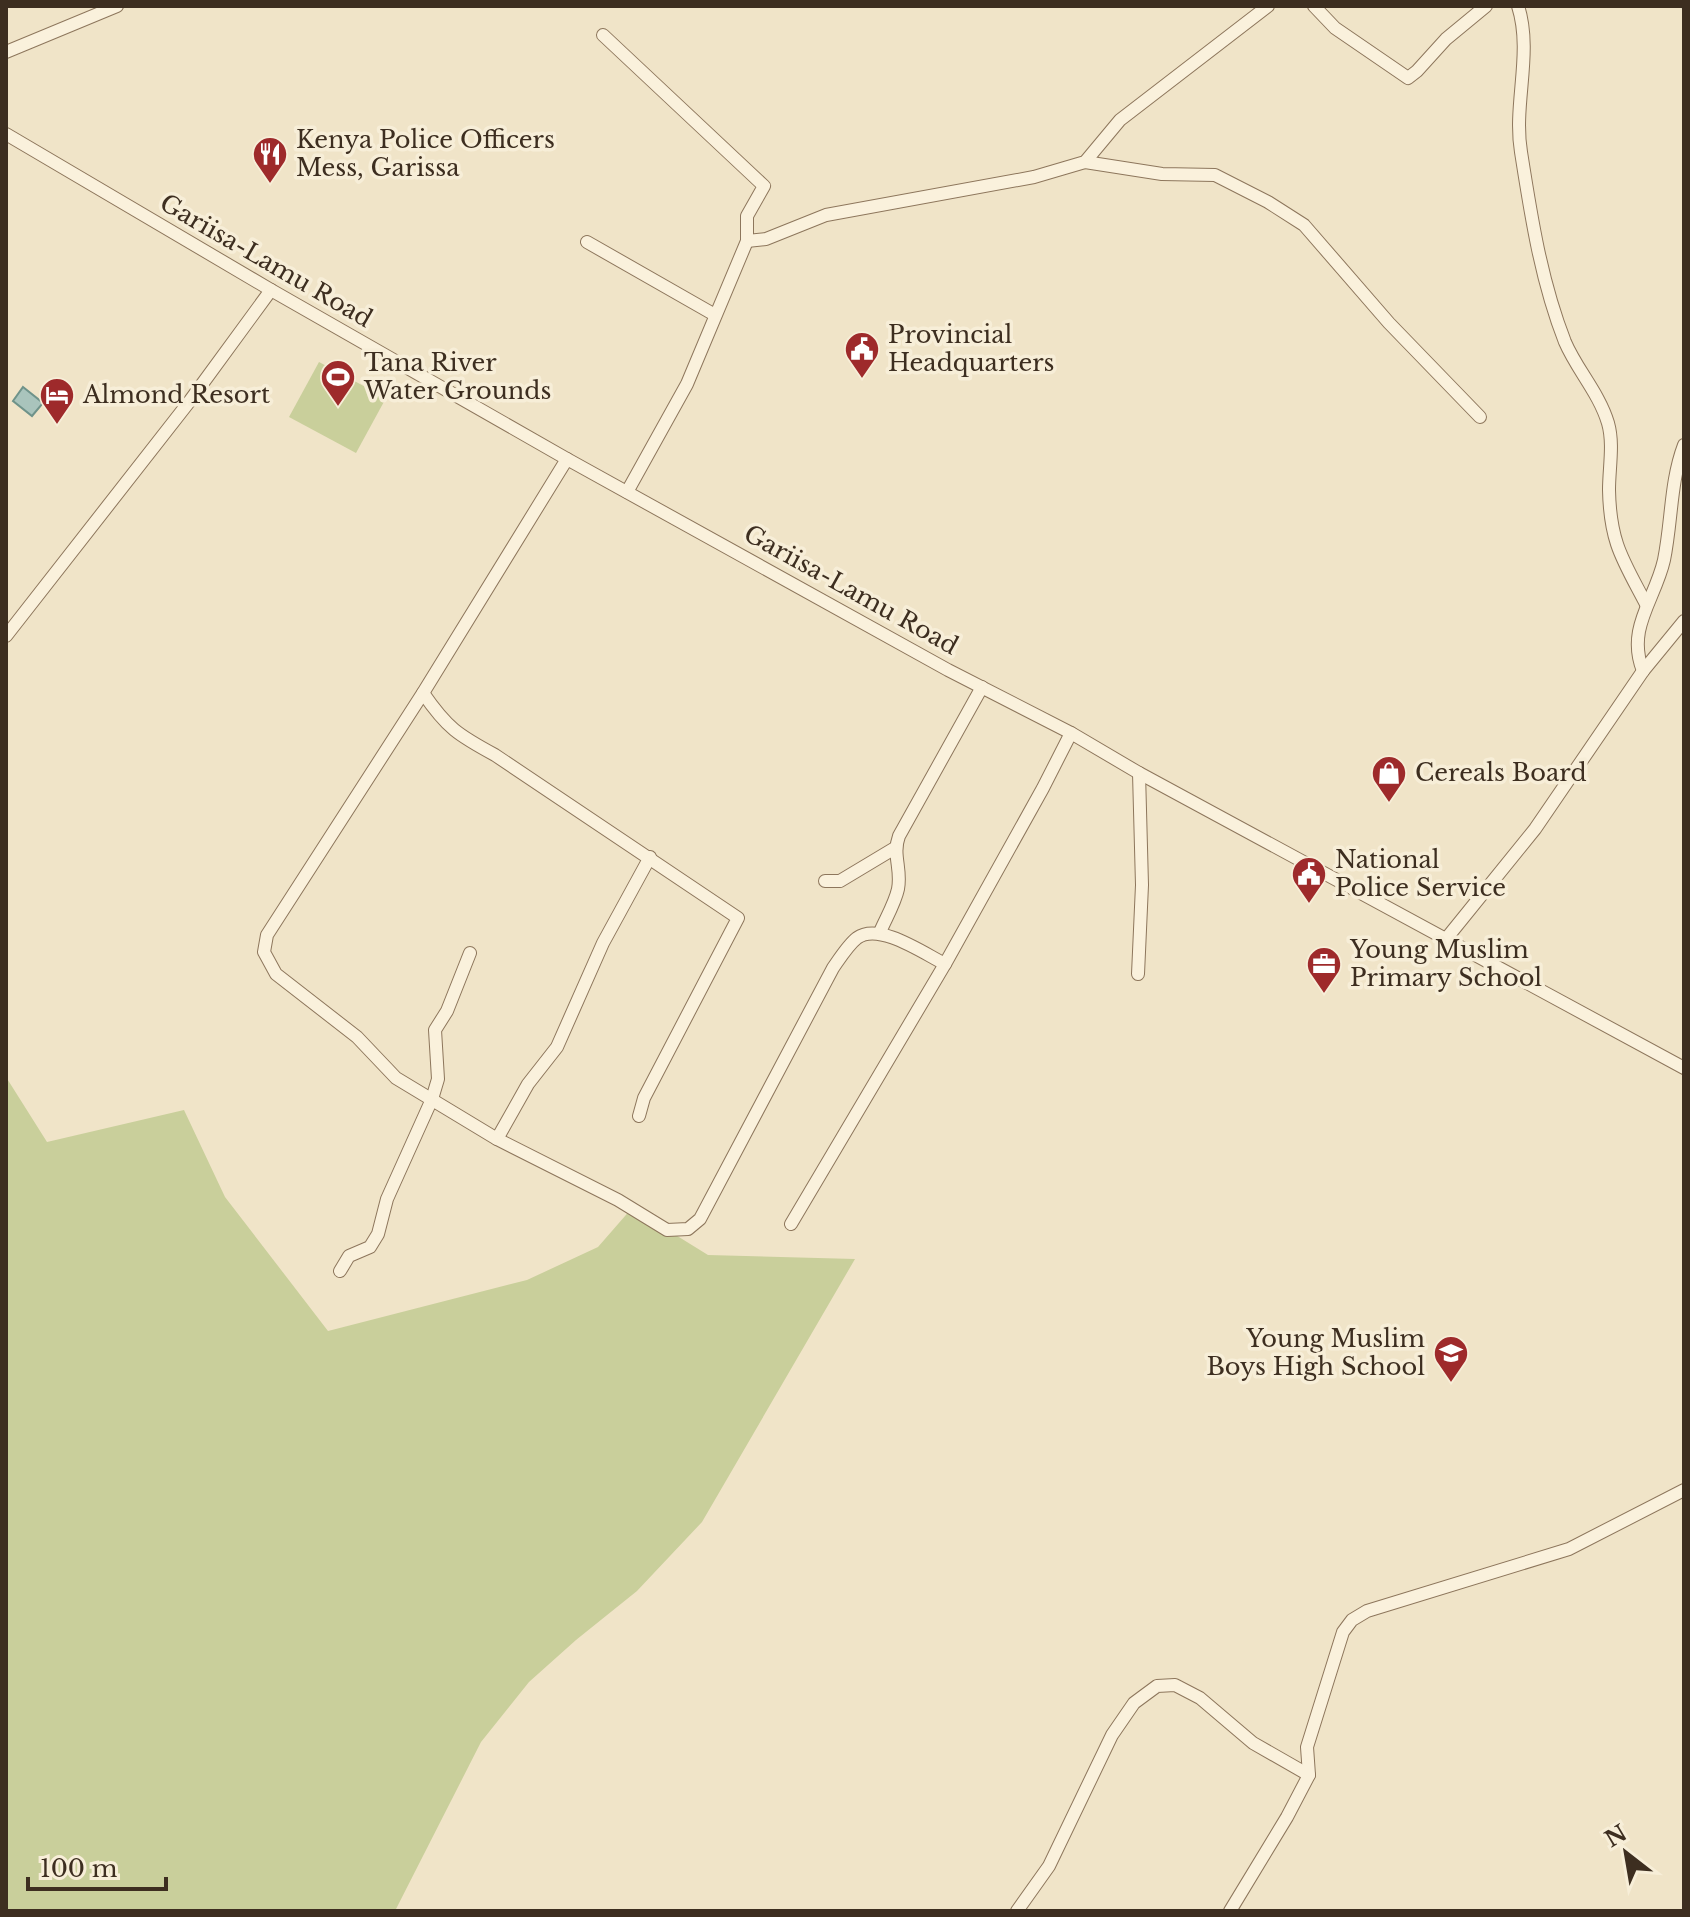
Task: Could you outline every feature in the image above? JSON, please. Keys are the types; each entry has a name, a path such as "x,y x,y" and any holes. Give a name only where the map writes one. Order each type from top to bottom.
{"street":[{"path":"6,52 117,6"},
{"path":"1085,162 1120,120 1268,6"},
{"path":"1314,6 1335,28 1408,78 1446,39 1486,6"},
{"path":"1518,6 1523,49 1519,139 1541,264 1552,307 1567,346 1609,427 1612,531 1626,570 1646,604"},
{"path":"603,35 764,186 747,216 747,241 687,384 627,492"},
{"name":"Gariisa-Lamu Road","path":"6,134 567,459 1684,1068"},
{"path":"747,241 766,239 826,215 1034,177 1085,162 1162,174 1215,175 1304,225 1389,323 1480,417"},
{"path":"587,242 715,315"},
{"path":"6,636 189,402 271,290"},
{"path":"1643,671 1637,658 1640,623 1664,562 1675,478 1684,445"},
{"path":"567,459 423,693 267,935 264,952 276,974 357,1037 396,1078 497,1139 618,1200 667,1230 688,1229 700,1219 833,968 856,939 867,933 880,932 945,964"},
{"path":"1446,939 1535,829 1643,671 1684,621"},
{"path":"825,881 840,881 895,848 982,687"},
{"path":"423,693 441,720 457,735 495,755 738,918 644,1098 639,1116"},
{"path":"791,1224 945,964 1071,733"},
{"path":"1138,974 1142,885 1139,773"},
{"path":"880,932 898,888 895,848"},
{"path":"497,1139 528,1084 557,1047 603,943 650,857"},
{"path":"340,1271 349,1256 370,1247 378,1234 387,1199 432,1099 438,1079 435,1030 447,1011 470,953"},
{"path":"1230,1911 1309,1775 1307,1747 1343,1632 1352,1620 1367,1611 1569,1549 1684,1490"},
{"path":"1017,1911 1049,1866 1112,1735 1134,1703 1149,1690 1166,1685 1187,1690 1253,1743 1309,1775"}],"green space":[{"name":"Tana River Water Grounds","path":"319,362 386,398 356,453 289,417"},
{"path":"6,1077 47,1142 184,1110 225,1197 328,1331 527,1280 598,1247 632,1208 708,1255 855,1259 702,1522 637,1591 529,1682 481,1742 395,1911 6,1911"}],"water":[{"path":"23,387 43,403 32,416 13,401"}],"place":[{"name":"Kenya Police Officers Mess, Garissa","path":"270,185"},
{"name":"Provincial Headquarters","path":"862,380"},
{"name":"Tana River Water Grounds","path":"338,408"},
{"name":"Almond Resort","path":"57,426"},
{"name":"Cereals Board","path":"1389,804"},
{"name":"National Police Service","path":"1309,905"},
{"name":"Young Muslim Primary School","path":"1324,995"},
{"name":"Young Muslim Boys High School","path":"1451,1384"}]}
